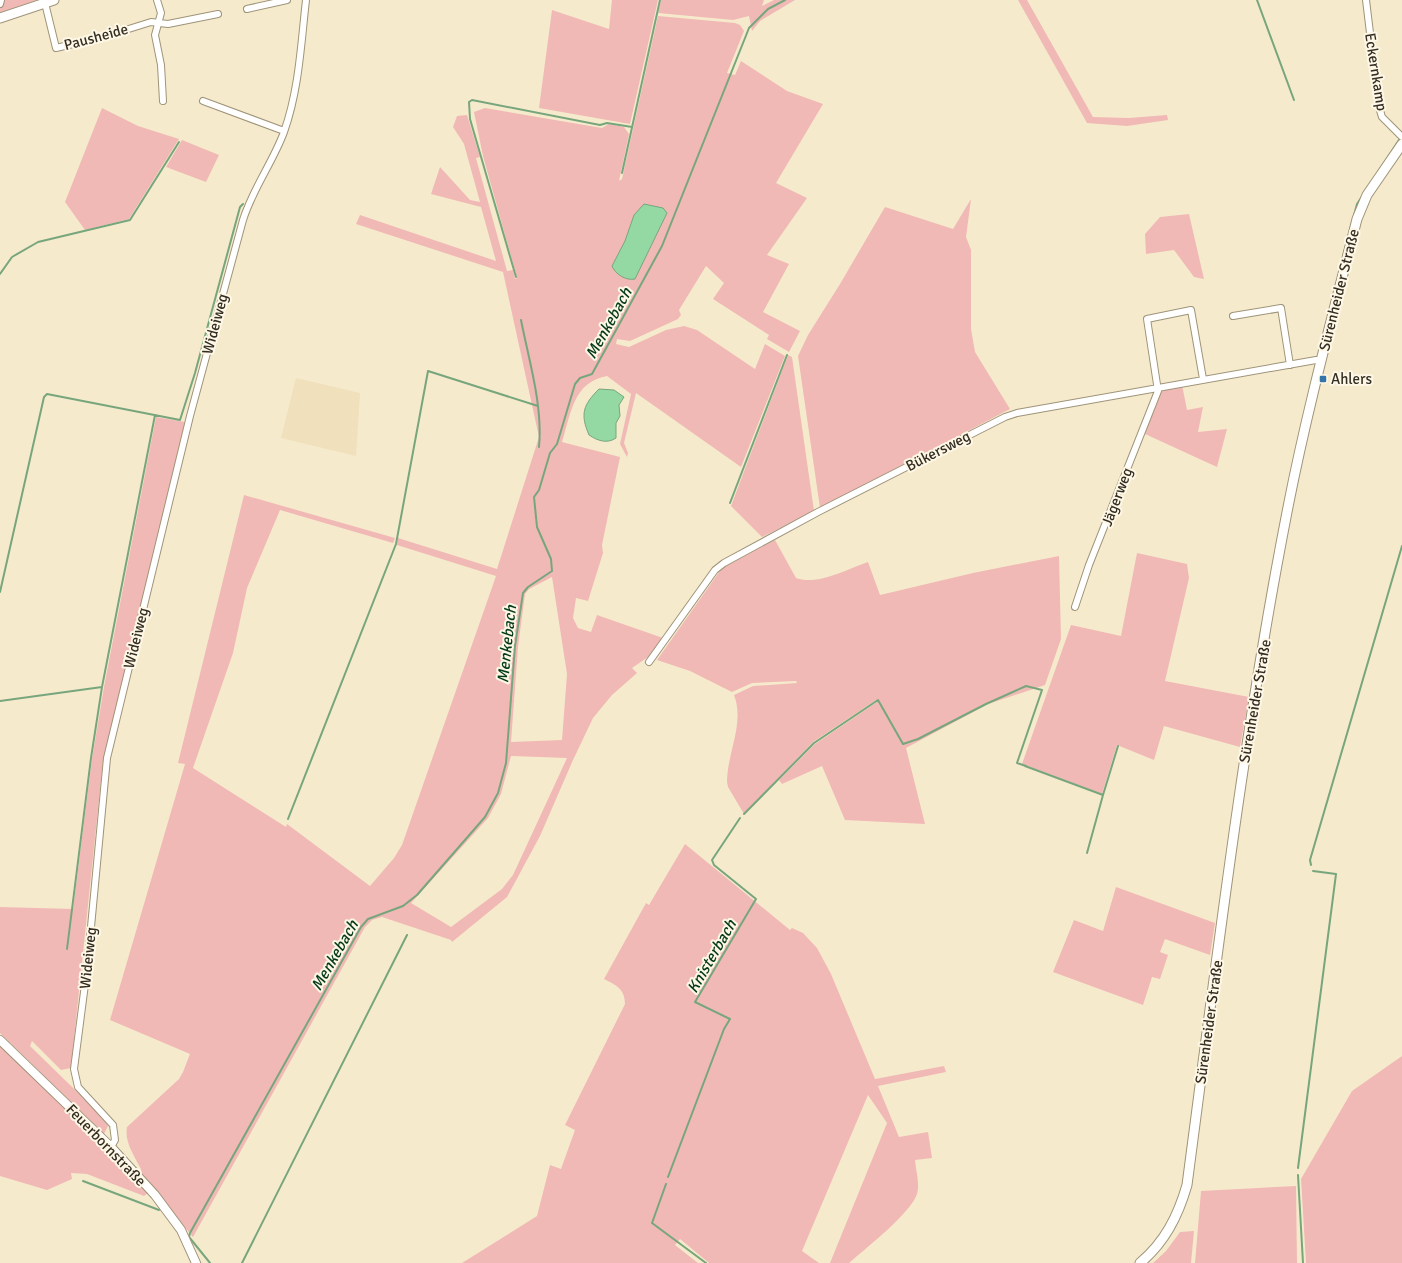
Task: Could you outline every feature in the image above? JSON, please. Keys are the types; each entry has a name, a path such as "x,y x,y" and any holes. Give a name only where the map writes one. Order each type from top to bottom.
{"main road":[{"path":"0,18 49,1"},
{"name":"Sürenheider Straße","path":"1140,1263 1160,1243 1173,1223 1187,1185 1246,751 1288,508 1322,361 1357,219 1367,195 1402,144"}],"street":[{"path":"0,4 2,0"},
{"path":"158,0 161,13 155,35 161,65 163,102"},
{"path":"247,9 287,0"},
{"name":"Wideiweg","path":"111,1147 115,1140 114,1125 78,1087 74,1069 87,969 107,758 190,416 243,220 250,199 284,131 293,106 306,0"},
{"name":"Eckernkamp","path":"1366,0 1379,107 1382,116 1402,137"},
{"name":"Pausheide","path":"49,1 56,48 103,37 151,22 168,24 218,14"},
{"path":"203,101 284,131"},
{"path":"1233,316 1281,308 1290,365"},
{"path":"1157,387 1146,324 1147,319 1191,310 1203,379"},
{"name":"Bükersweg","path":"649,662 715,570 732,557 1005,417 1017,413 1157,387 1316,360 1322,361"},
{"name":"Jägerweg","path":"1075,607 1089,565 1158,391 1157,387"},
{"name":"Feuerbornstraße","path":"0,1040 111,1147 170,1214 181,1230 196,1263"}],"shaded area":[{"path":"0,0 37,0 0,13"},
{"path":"612,0 658,0 630,124 539,108 552,10 609,29"},
{"path":"661,0 764,0 762,6 774,0 795,0 760,21 752,31 749,16 733,20 658,13"},
{"path":"1018,0 1027,0 1093,117 1129,118 1167,115 1168,120 1127,126 1087,123"},
{"path":"658,16 735,23 740,25 744,31 727,73 735,75 741,61 787,91 823,104 776,183 807,198 767,255 789,264 763,312 800,331 789,352 767,339 769,335 713,299 724,283 706,266 679,310 681,315 678,319 630,341 617,339 616,344 629,347 666,330 684,326 697,330 755,369 765,344 785,356 741,467 636,393 624,443 628,453 627,457 620,444 631,394 607,376 596,379 580,392 571,410 562,442 620,457 602,545 603,553 588,601 576,598 573,618 578,628 591,632 597,615 663,638 648,657 632,668 637,673 612,695 593,718 540,836 507,897 452,942 451,940 382,917 372,920 365,927 193,1237 139,1172 141,1169 131,1149 126,1133 127,1127 179,1079 190,1054 110,1020 185,764 178,763 244,495 395,538 393,543 280,510 247,588 233,653 193,768 286,827 287,824 370,886 394,858 402,845 496,576 397,545 398,538 497,569 539,437 503,272 356,224 360,215 496,261 481,207 431,194 440,167 470,200 480,202 464,144 453,127 457,116 467,115 480,157 476,158 507,271 513,270 515,279 517,278 483,156 474,112 485,108 602,128 609,124 624,127 629,134 619,181 622,179","holes":["552,577 567,674 562,740 511,742 518,647 525,594 529,589","511,756 567,758 513,875 502,889 451,927 411,903 488,818 501,794"]},
{"path":"102,108 138,126 179,139 129,219 85,230 65,202"},
{"path":"182,140 219,155 206,182 166,167"},
{"path":"971,199 966,237 971,250 971,329 975,352 1010,409 820,508 798,356 808,335 885,207 953,229"},
{"path":"644,204 663,208 667,213 635,279 628,279 618,274 612,266 625,241 634,215"},
{"path":"1189,214 1204,279 1194,277 1174,250 1146,254 1145,234 1160,217"},
{"path":"788,355 792,357 814,511 762,537 731,506"},
{"path":"296,378 360,393 356,456 281,438"},
{"path":"1182,385 1187,410 1203,407 1198,432 1227,429 1217,467 1145,434 1163,388"},
{"path":"599,389 614,390 624,397 619,405 620,416 616,423 616,438 609,441 596,439 589,435 586,428 584,415 586,405"},
{"path":"156,417 185,422 103,761 71,1068 61,1070 32,1041 30,1046 103,1117 108,1126 104,1134 0,1033 0,907 73,909 92,759 104,687"},
{"path":"775,540 796,578 814,580 832,576 868,562 880,595 973,573 1059,556 1061,639 1045,685 988,704 906,748 925,824 845,820 822,766 782,784 779,780 815,744 877,702 876,700 813,742 744,814 728,787 727,782 738,716 734,695 753,686 797,683 796,681 752,683 732,692 690,671 657,660 722,568"},
{"path":"1137,553 1187,564 1189,578 1165,681 1249,697 1240,747 1164,726 1154,760 1117,745 1102,794 1022,764 1071,625 1121,636"},
{"path":"685,844 790,930 792,928 803,933 817,948 831,974 875,1079 944,1066 946,1072 878,1086 899,1137 928,1132 932,1158 915,1160 918,1186 917,1194 913,1202 887,1230 849,1263 830,1263 887,1123 868,1095 802,1251 819,1263 709,1263 680,1239 675,1245 698,1263 462,1263 537,1216 550,1165 561,1169 575,1130 565,1125 625,1004 622,991 604,979 646,903 649,905"},
{"path":"1116,887 1215,923 1210,955 1165,939 1160,952 1168,955 1160,979 1152,977 1143,1005 1053,972 1074,920 1103,931"},
{"path":"0,1046 99,1140 148,1193 144,1196 87,1174 71,1173 72,1179 47,1190 0,1176"},
{"path":"1402,1056 1402,1263 1306,1263 1301,1179 1352,1091"},
{"path":"1296,1186 1297,1263 1195,1263 1201,1191"},
{"path":"1194,1231 1191,1263 1153,1263 1166,1251 1180,1232"}],"waterway":[{"path":"622,173 660,0"},
{"name":"Menkebach","path":"210,1263 189,1237 190,1233 361,927 368,919 403,906 417,895 485,817 498,793 506,763 515,646 523,593 528,587 552,571 551,559 537,527 534,497 539,490 550,453 557,444 575,384 580,378 592,374 662,246 749,28 768,9 785,0"},
{"path":"1257,0 1294,100"},
{"path":"516,277 470,119 469,102 472,100 600,125 607,123 632,127"},
{"path":"1343,256 1357,204 1399,140"},
{"path":"0,274 12,257 38,242 130,220 179,142"},
{"path":"0,592 44,397 47,394 180,420 195,373 240,207 243,204"},
{"path":"521,320 537,400 540,431 539,447"},
{"path":"730,503 787,355"},
{"path":"288,819 396,544 428,371 538,406"},
{"path":"67,949 91,758 102,687 155,415"},
{"path":"1311,865 1310,860 1402,546"},
{"path":"744,814 814,743 878,700 903,744 918,739 986,704 1026,686 1042,690 1017,763 1026,766"},
{"path":"0,701 102,687"},
{"path":"1103,795 1118,746"},
{"path":"1025,766 1103,795 1087,853"},
{"name":"Knisterbach","path":"668,1177 724,1029 730,1019 695,1002 756,899 714,865 712,860 740,818"},
{"path":"1298,1168 1336,874 1313,871"},
{"path":"242,1263 407,935"},
{"path":"1298,1175 1303,1263"},
{"path":"83,1181 159,1210"},
{"name":"Knisterbach","path":"666,1184 652,1223 706,1263"}],"place":[{"name":"Ahlers","path":"1323,379"}]}
